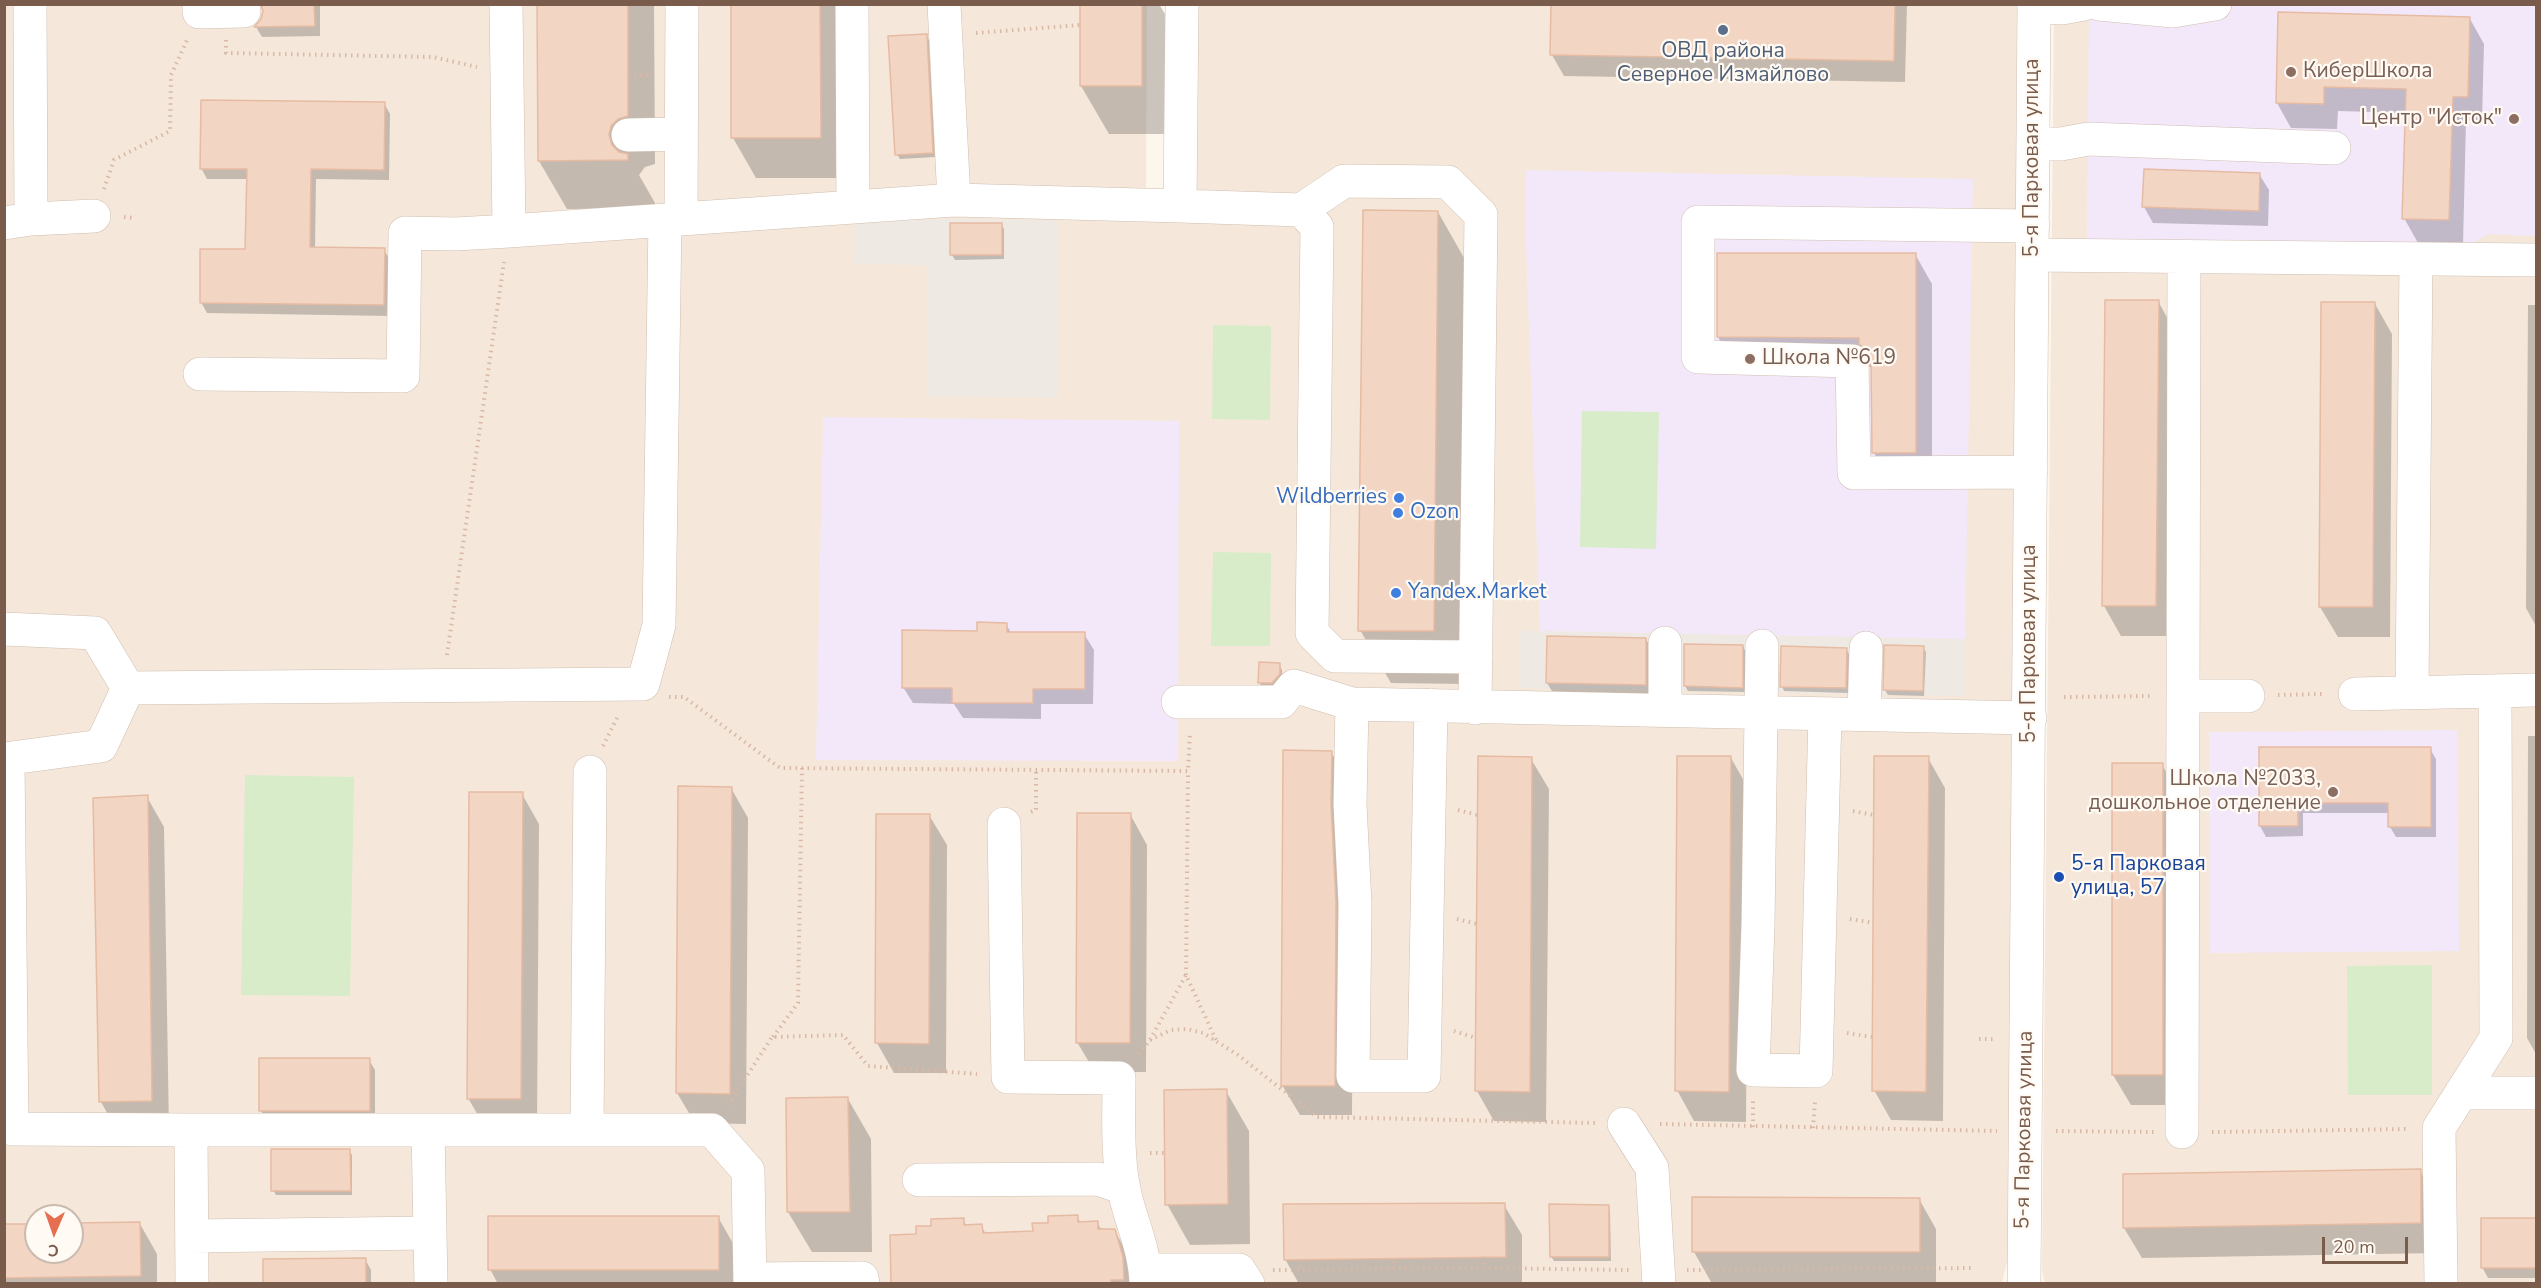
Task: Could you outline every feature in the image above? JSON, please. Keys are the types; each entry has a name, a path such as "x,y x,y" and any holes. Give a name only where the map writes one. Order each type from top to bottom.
{"street":[{"path":"30,4 18,221 94,216"},
{"path":"506,4 509,231"},
{"path":"128,688 643,684 659,625 673,219 681,134 682,4"},
{"path":"852,4 853,207"},
{"path":"1180,206 1182,4"},
{"path":"2034,6 2062,8 2084,4"},
{"path":"2099,4 2173,11 2215,4"},
{"name":"5-я Парковая улица","path":"2024,1284 2034,6"},
{"path":"945,20 954,200"},
{"path":"628,135 681,134"},
{"path":"2033,144 2061,144 2088,139 2334,148"},
{"path":"200,374 403,376 405,233 456,234 509,231 954,200 1301,210 1344,181 1448,182 1481,215 1475,708"},
{"path":"1301,210 1317,227 1312,633 1335,656 1476,657"},
{"path":"2031,472 1854,473 1852,361 1698,357 1698,222 2033,240 2184,257 2536,260"},
{"path":"2182,1132 2184,257"},
{"path":"2412,692 2416,259"},
{"path":"4,629 96,633 128,688"},
{"path":"1665,643 1665,710"},
{"path":"1762,646 1754,1070 1816,1071 1825,714"},
{"path":"1864,715 1866,648"},
{"path":"1185,702 1281,702 1294,686 1352,704 2030,718"},
{"path":"128,688 101,746 6,759 12,1129 712,1130 748,1171 750,1281 862,1278 863,1284"},
{"path":"2355,694 2536,690"},
{"path":"2441,1284 2439,1128 2496,1038 2495,691"},
{"path":"2183,696 2248,696"},
{"path":"1352,704 1350,804 1355,904 1353,1076 1424,1076 1431,705"},
{"path":"587,1130 590,772"},
{"path":"1004,824 1008,1077 1119,1078 1120,1167 1138,1233 1146,1277 1244,1277"},
{"path":"2461,1093 2536,1093"},
{"path":"1624,1124 1652,1168 1659,1277"},
{"path":"191,1130 192,1284"},
{"path":"428,1130 431,1284"},
{"path":"919,1180 1098,1179 1124,1188"},
{"path":"192,1236 430,1233"}],"path":[{"path":"217,10 226,53 433,57 507,75"},
{"path":"94,216 114,160 170,131 171,75 217,10"},
{"path":"945,20 1080,25"},
{"path":"443,686 509,231"},
{"path":"590,772 627,698 627,684"},
{"path":"2248,696 2355,694"},
{"path":"2064,697 2183,696"},
{"path":"1185,702 1188,771 1186,975 1216,1041 1203,1033 1187,1029 1171,1030 1150,1040 1186,975"},
{"path":"712,1130 772,1037 798,1003 802,768 1188,771"},
{"path":"1036,771 1036,810"},
{"path":"772,1037 843,1035 868,1066 1008,1077"},
{"path":"1813,1128 1815,1104"},
{"path":"2026,1132 2439,1128"},
{"path":"1483,1257 1485,1268"},
{"path":"1393,1269 1394,1258"},
{"path":"1300,1260 1301,1270"},
{"path":"1244,1277 1301,1270 1485,1268 1659,1277 1975,1268"}],"shaded area":[{"path":"5,5 935,5 948,211 1172,218 1177,5 2017,5 2010,1250 2002,1282 5,1284"},
{"path":"960,5 1147,5 1146,191 966,186"},
{"path":"2054,5 2536,5 2536,1283 2045,1284 2042,1271"},
{"name":"КиберШкола","path":"2089,5 2536,5 2536,236 2488,234 2464,248 2087,242","holes":["2144,169 2260,173 2259,211 2143,207"]},
{"name":"Школа №619","path":"1526,170 1973,179 1965,639 1540,631 1526,246"},
{"path":"855,219 1058,220 1058,398 927,396 927,265 854,264"},
{"path":"823,417 1179,421 1178,761 816,760"},
{"path":"1520,631 1965,639 1965,696 1519,688"},
{"name":"Школа №2033, дошкольное отделение","path":"2457,730 2459,951 2210,953 2209,732"}],"green space":[{"path":"1213,325 1271,326 1270,420 1212,419"},
{"path":"1582,411 1659,412 1656,549 1580,547"},
{"path":"1213,552 1271,553 1270,646 1211,646"},
{"path":"245,775 354,777 350,996 241,995"},
{"path":"2432,965 2432,1095 2348,1095 2347,966"}],"building":[{"path":"261,4 314,4 315,26 254,27 261,19 263,11"},
{"path":"537,4 628,4 628,116 618,119 611,126 609,135 612,145 619,152 628,154 628,160 538,161"},
{"path":"731,4 820,4 821,138 731,138"},
{"path":"1080,4 1142,4 1142,86 1080,86"},
{"name":"ОВД района Северное Измайлово","path":"1551,4 1895,4 1894,61 1550,55"},
{"path":"2278,12 2470,17 2468,97 2453,97 2449,220 2402,219 2406,89 2324,87 2324,104 2276,103"},
{"path":"927,34 933,153 895,155 888,36"},
{"path":"201,100 385,102 384,170 311,169 310,247 385,248 384,305 200,303 200,249 245,249 247,169 200,169"},
{"path":"2144,169 2260,173 2259,211 2142,207"},
{"path":"1363,210 1438,211 1434,631 1358,631"},
{"path":"950,223 1002,223 1002,255 950,255"},
{"path":"1717,253 1916,253 1916,453 1872,453 1871,361 1868,351 1859,344 1859,338 1717,337"},
{"path":"2105,300 2159,300 2156,606 2102,606"},
{"path":"2321,302 2375,302 2373,607 2319,607"},
{"path":"977,622 1007,623 1007,632 1085,632 1085,689 1033,689 1033,703 952,703 952,688 902,688 902,630 977,631"},
{"path":"1547,636 1646,638 1646,685 1546,683"},
{"path":"1684,644 1743,645 1743,688 1684,686"},
{"path":"1884,645 1924,646 1923,691 1883,690"},
{"path":"1781,646 1847,648 1846,688 1780,687"},
{"path":"1259,662 1280,663 1280,674 1272,683 1258,683"},
{"path":"2259,747 2431,747 2431,827 2388,827 2388,803 2298,803 2298,826 2259,826"},
{"path":"1283,750 1332,751 1331,805 1336,903 1335,1086 1281,1086"},
{"path":"1478,756 1532,757 1530,1092 1475,1091"},
{"path":"1677,756 1731,756 1729,1092 1675,1091"},
{"path":"1874,756 1929,756 1926,1092 1872,1091"},
{"path":"2112,763 2163,763 2163,1075 2112,1075"},
{"path":"678,786 732,787 730,1094 676,1093"},
{"path":"469,792 523,792 521,1099 467,1099"},
{"path":"148,795 152,1101 99,1102 93,798"},
{"path":"1077,813 1131,813 1130,1043 1076,1043"},
{"path":"876,814 930,814 929,1044 875,1043"},
{"path":"259,1058 370,1058 370,1111 259,1111"},
{"path":"1227,1089 1228,1204 1165,1205 1164,1090"},
{"path":"848,1097 850,1212 787,1212 786,1098"},
{"path":"271,1149 350,1149 351,1191 271,1191"},
{"path":"2421,1169 2421,1223 2123,1228 2123,1174"},
{"path":"1692,1197 1920,1198 1920,1252 1692,1252"},
{"path":"1505,1203 1506,1257 1284,1260 1283,1204"},
{"path":"1549,1204 1609,1205 1609,1257 1550,1257"},
{"path":"1078,1215 1078,1222 1098,1221 1098,1229 1115,1229 1123,1257 1124,1280 1111,1280 1111,1284 891,1284 890,1235 916,1234 916,1226 931,1226 931,1219 964,1218 964,1225 982,1224 983,1233 1033,1231 1032,1223 1048,1223 1048,1216"},
{"path":"488,1216 719,1216 719,1270 488,1270"},
{"path":"2481,1218 2536,1218 2536,1268 2481,1268"},
{"path":"140,1222 141,1276 4,1278 4,1224 24,1224 24,1264 84,1264 84,1223"},
{"path":"366,1258 366,1284 263,1284 263,1259"}],"place":[{"name":"ОВД района Северное Измайлово","path":"1723,30"},
{"name":"КиберШкола","path":"2291,72"},
{"name":"Центр \"Исток\"","path":"2514,119"},
{"name":"Школа №619","path":"1750,359"},
{"name":"Wildberries","path":"1399,498"},
{"name":"Ozon","path":"1398,513"},
{"name":"Yandex.Market","path":"1396,593"},
{"name":"Школа №2033, дошкольное отделение","path":"2333,792"},
{"name":"5-я Парковая улица, 57","path":"2059,877"}]}
